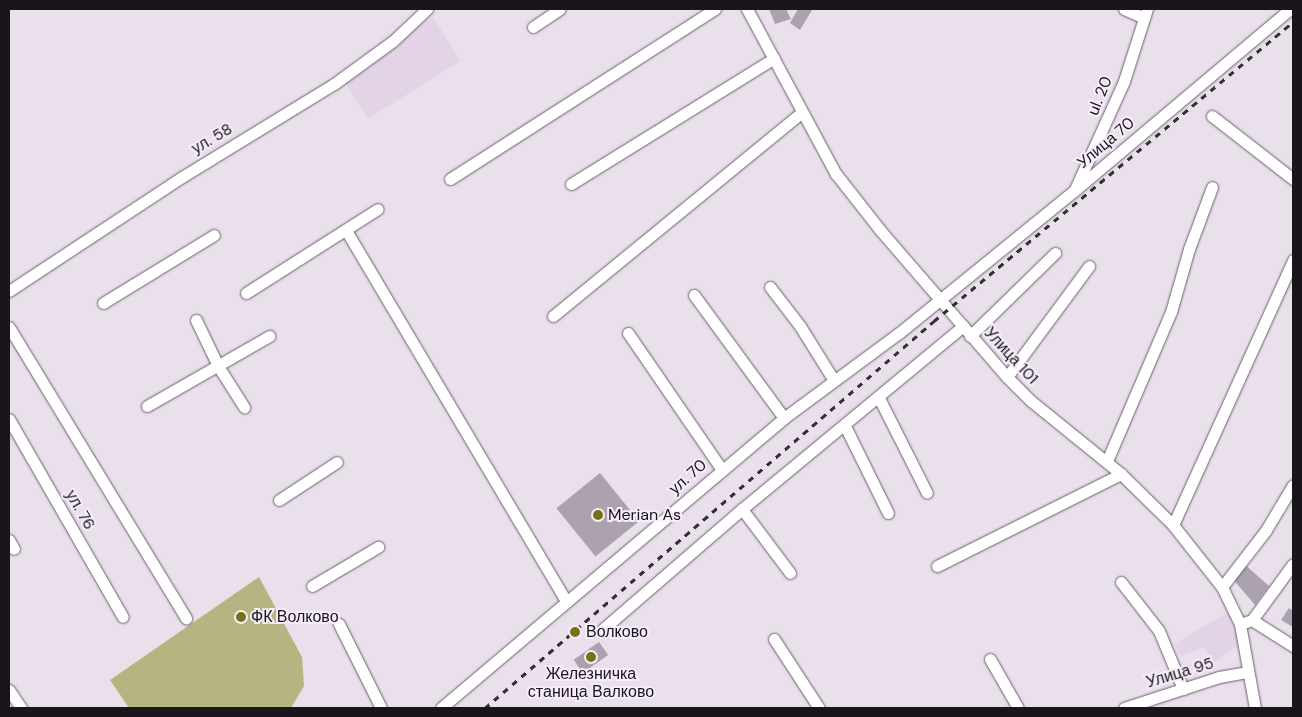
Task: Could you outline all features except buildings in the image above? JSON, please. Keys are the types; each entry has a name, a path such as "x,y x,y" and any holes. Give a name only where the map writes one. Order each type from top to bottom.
{"street":[{"name":"ул. 58","path":"9,291 182,177 334,84 393,41 427,9"},
{"path":"533,27 560,9"},
{"path":"450,179 715,9"},
{"name":"Улица 101","path":"747,9 801,113 836,174 1007,377 1031,401 1121,474 1173,526 1222,587 1240,624 1247,672 1255,708"},
{"path":"1124,9 1146,13"},
{"name":"Улица 70","path":"939,298 1074,191 1290,9"},
{"name":"ul. 20","path":"1074,191 1113,108 1146,13"},
{"path":"571,184 774,58"},
{"path":"552,316 801,113"},
{"path":"1212,116 1293,179"},
{"path":"1107,461 1171,312 1189,249 1212,186"},
{"path":"246,293 347,232 378,209"},
{"path":"347,232 567,602"},
{"path":"103,303 214,235"},
{"path":"603,629 742,508 878,398 967,331 1055,253"},
{"path":"1173,526 1293,260"},
{"path":"1007,377 1089,266"},
{"path":"770,287 833,379"},
{"path":"694,295 784,418"},
{"name":"ул. 70","path":"441,708 784,418 833,379 878,349 939,298"},
{"path":"196,320 218,366 244,407"},
{"path":"9,327 186,618"},
{"path":"628,333 722,470"},
{"path":"147,406 269,336"},
{"path":"878,398 928,493"},
{"name":"ул. 76","path":"9,419 123,617"},
{"path":"845,426 888,513"},
{"path":"278,500 337,462"},
{"path":"937,566 1121,474"},
{"path":"1222,587 1266,530 1293,485"},
{"path":"742,508 790,573"},
{"path":"312,586 378,547"},
{"path":"1240,624 1252,620 1293,564"},
{"path":"1121,582 1156,625 1183,689"},
{"path":"1252,620 1293,646"},
{"path":"339,624 381,708"},
{"path":"774,639 819,708"},
{"path":"990,659 1018,708"},
{"name":"Улица 95","path":"1124,708 1183,689 1247,672"},
{"path":"9,690 20,708"}],"shaded area":[{"path":"433,17 461,61 368,119 341,75"},
{"name":"ФК Волково","path":"259,577 302,657 304,686 291,708 129,708 110,680"},
{"path":"1229,612 1239,645 1213,663 1204,647 1181,656 1174,644"}],"railway":[{"path":"485,708 934,321 1293,22"}],"place":[{"name":"Merian As","path":"598,515"},
{"name":"ФК Волково","path":"241,617"},
{"name":"Волково","path":"575,632"},
{"name":"Железничка станица Валково","path":"591,657"}]}
